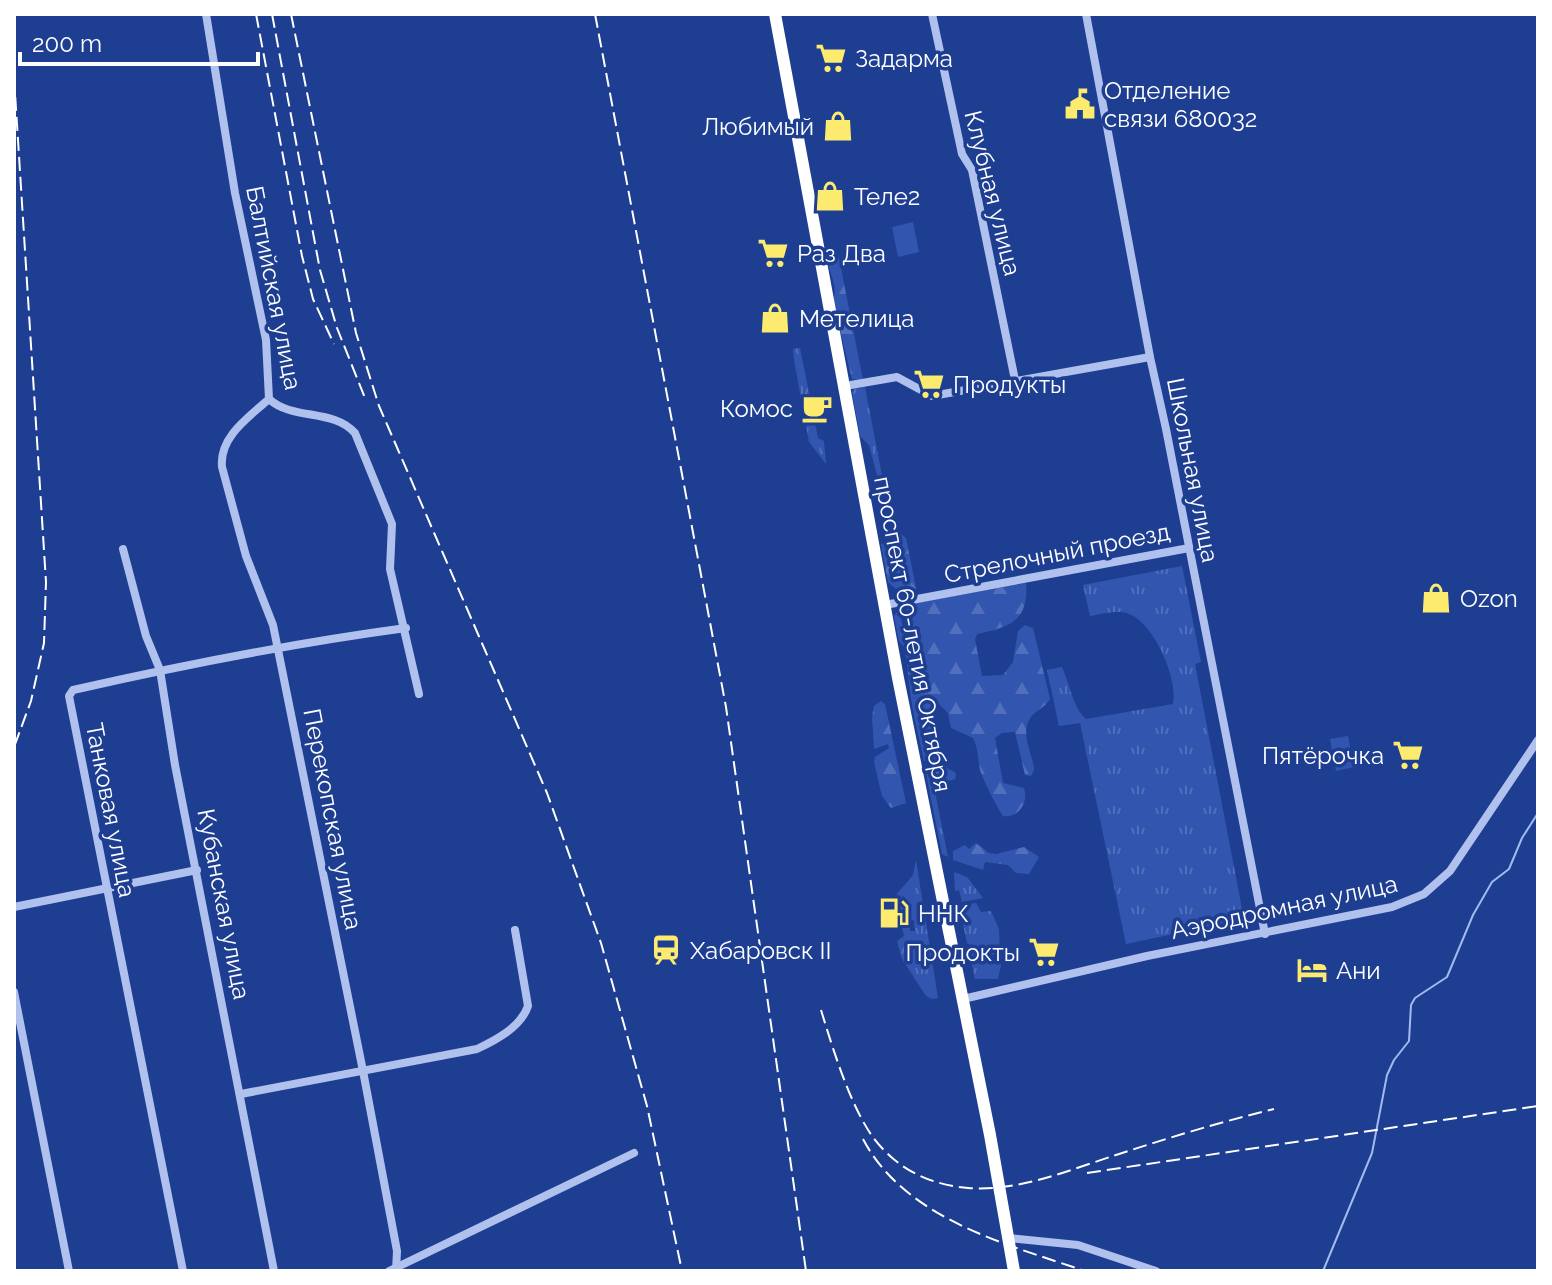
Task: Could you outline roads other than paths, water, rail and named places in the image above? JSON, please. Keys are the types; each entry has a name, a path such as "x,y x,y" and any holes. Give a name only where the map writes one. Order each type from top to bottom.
{"highway":[{"name":"проспект 60-летия Октября","path":"775,14 1013,1268"}],"street":[{"name":"Балтийская улица","path":"206,14 235,193 266,340 269,399 287,410 346,424 355,433 392,524 390,569 419,694"},
{"name":"Клубная улица","path":"932,14 962,154 972,170 1015,380"},
{"name":"Школьная улица","path":"1086,14 1150,357 1265,934"},
{"path":"845,386 897,377 932,396 1150,357"},
{"name":"Перекопская улица","path":"269,399 229,437 221,458 246,556 273,625 397,1251 394,1270"},
{"name":"Стрелочный проезд","path":"885,605 1189,548"},
{"name":"Кубанская улица","path":"123,549 146,636 160,670 175,765 274,1271"},
{"name":"Танковая улица","path":"183,1271 69,696 73,690 160,670 277,647 406,628"},
{"name":"Аэродромная улица","path":"963,999 1147,956 1392,907 1424,894 1450,871 1538,740"},
{"path":"14,907 197,870"},
{"path":"241,1094 477,1049 513,1027 526,1012 528,999 515,930"},
{"path":"14,992 69,1271"},
{"path":"394,1270 634,1153"},
{"path":"1009,1238 1078,1245 1156,1271"}],"waterway":[{"path":"1323,1271 1372,1153 1387,1075 1409,1041 1411,1005 1415,998 1447,977 1473,915 1492,882 1509,869 1522,838 1538,813"}],"railway":[{"path":"256,14 302,256 313,299 334,344"},
{"path":"272,14 320,270 337,328 365,398"},
{"path":"291,14 356,333 379,406 547,793 601,943 647,1106 682,1271"},
{"path":"595,14 726,707 806,1271"},
{"path":"14,77 46,582 44,643 31,701 14,747"},
{"path":"821,1010 846,1083 872,1136 900,1164 943,1184 987,1188 1024,1183 1194,1130 1274,1109"},
{"path":"1087,1173 1538,1106"},
{"path":"863,1139 881,1167 904,1190 931,1209 991,1238 1085,1271"}],"place":[{"name":"Задарма","path":"831,58"},
{"name":"Отделение связи 680032","path":"1080,104"},
{"name":"Любимый","path":"838,126"},
{"name":"Теле2","path":"830,196"},
{"name":"Раз Два","path":"773,253"},
{"name":"Метелица","path":"775,318"},
{"name":"Продукты","path":"929,384"},
{"name":"Комос","path":"817,408"},
{"name":"Ozon","path":"1436,598"},
{"name":"Пятёрочка","path":"1408,755"},
{"name":"ННК","path":"894,913"},
{"name":"Хабаровск II","path":"666,950"},
{"name":"Продокты","path":"1044,952"},
{"name":"Ани","path":"1312,970"}]}
